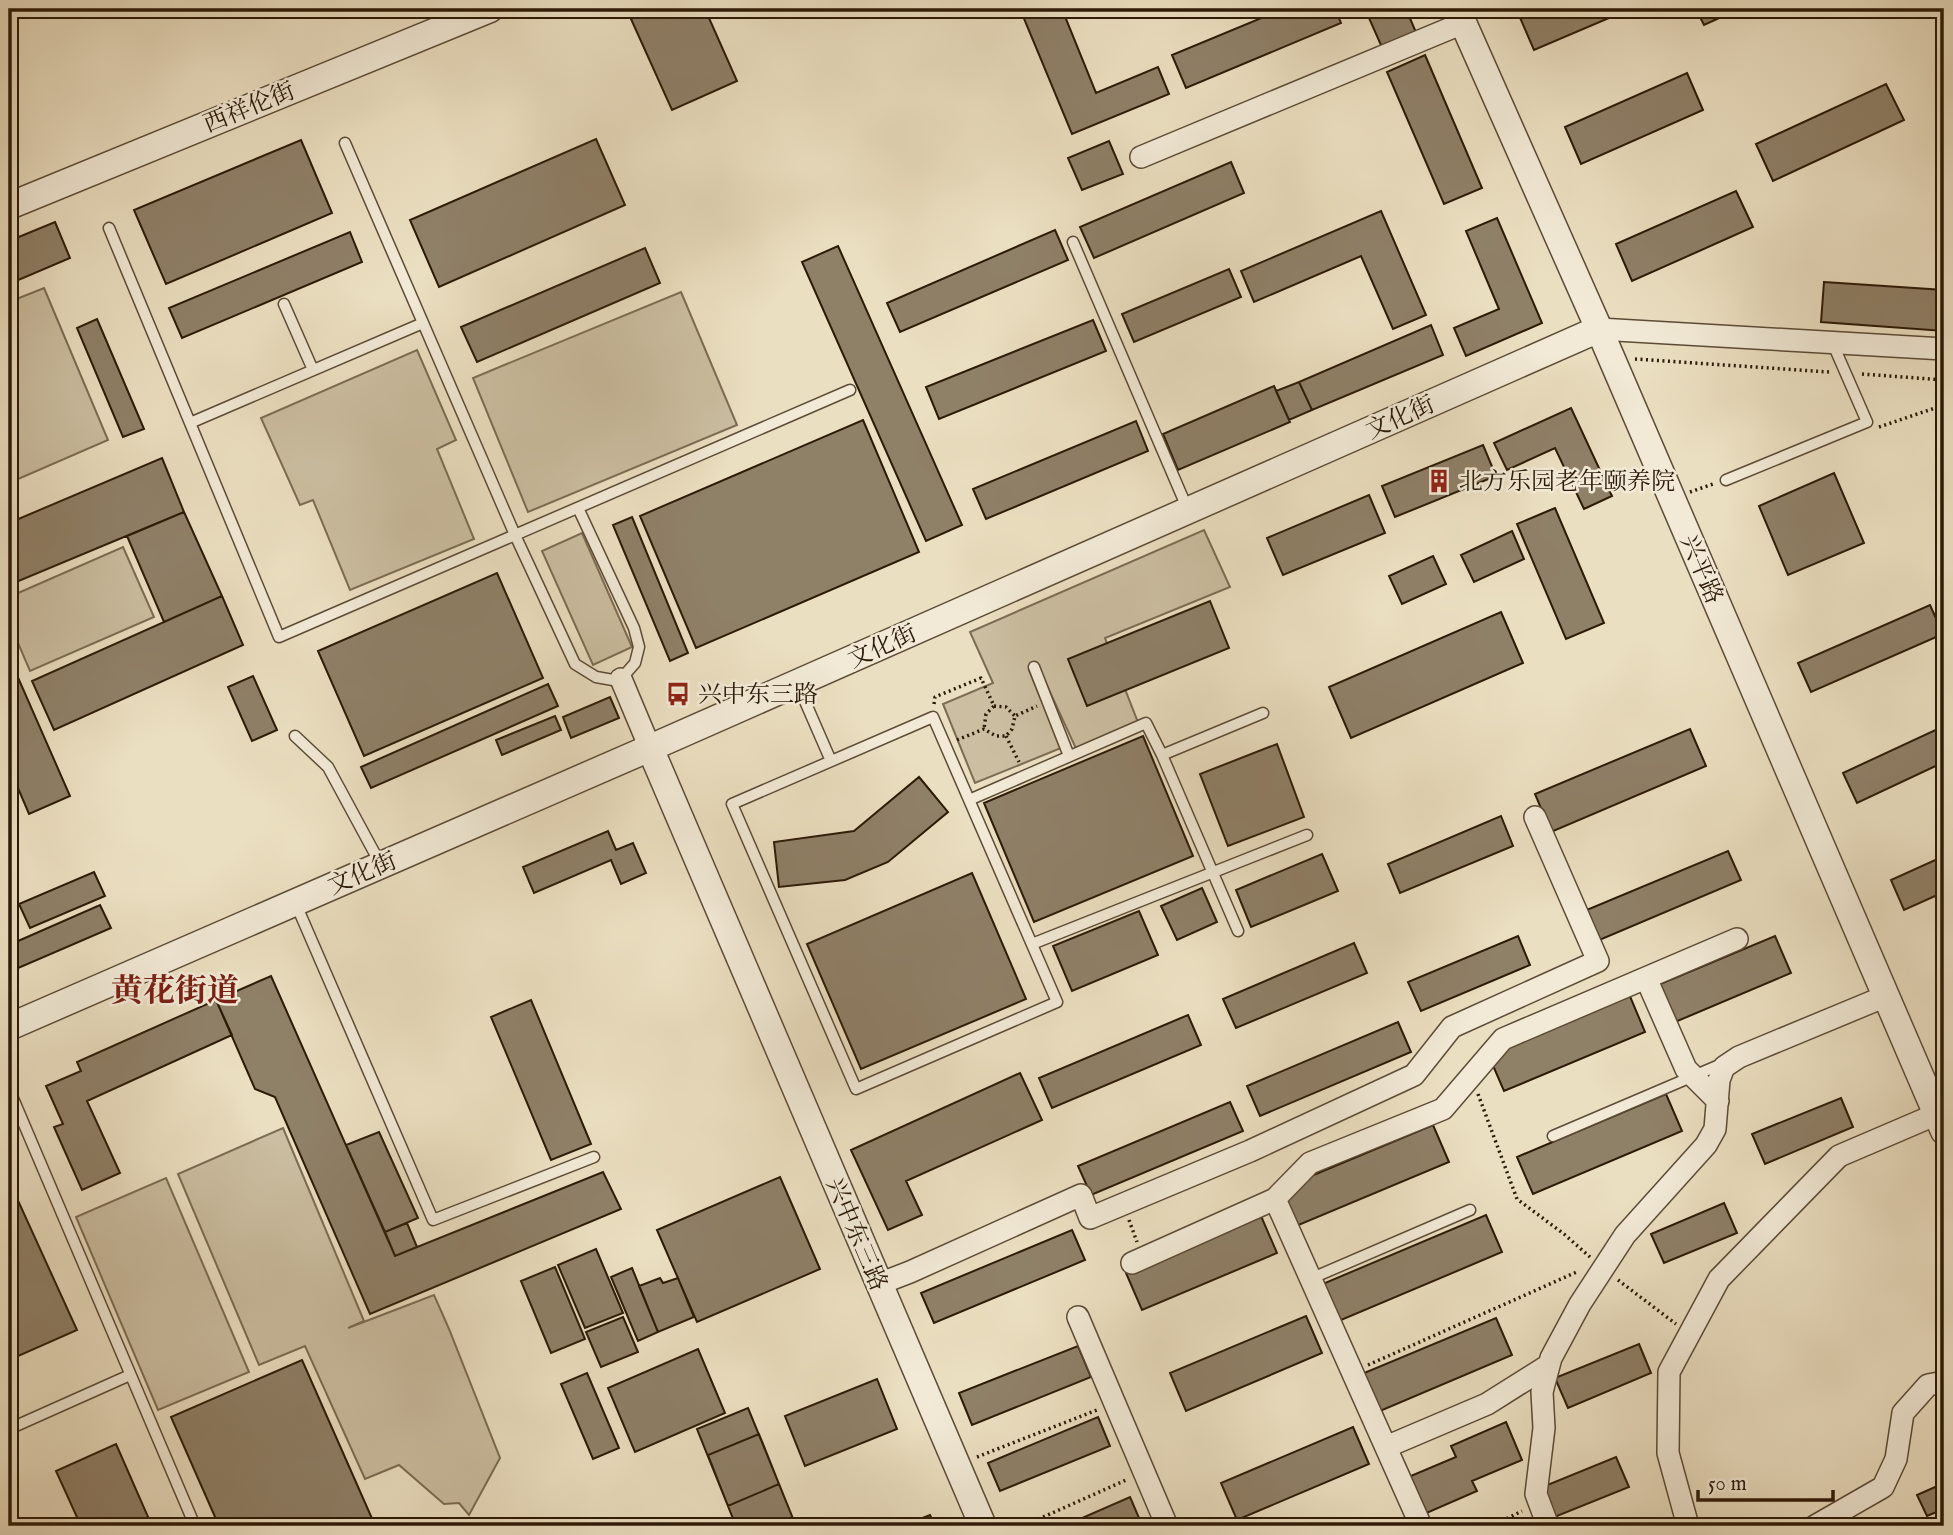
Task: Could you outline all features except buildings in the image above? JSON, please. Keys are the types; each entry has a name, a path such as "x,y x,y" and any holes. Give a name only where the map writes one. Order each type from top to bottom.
{"street":[{"name":"西祥伦街","path":"9,206 490,9"},
{"path":"1141,157 1460,16"},
{"name":"兴平路","path":"1460,16 1612,358 1940,1122"},
{"path":"1599,329 1944,349"},
{"name":"文化街","path":"9,1027 650,748 1599,329"},
{"path":"621,679 650,748"},
{"name":"兴中东三路","path":"650,748 983,1526"},
{"path":"878,1284 1081,1195 1090,1218 1250,1150 1414,1075 1452,1027 1598,961 1535,817"},
{"path":"1137,1260 1275,1199 1310,1163 1443,1109 1503,1039 1737,939"},
{"path":"1646,978 1686,1069 1718,1101"},
{"path":"1548,1526 1536,1494 1544,1428 1542,1392 1550,1358 1599,1266 1706,1145 1715,1129 1719,1080 1724,1067 1738,1057 1886,996"},
{"path":"1688,1526 1668,1453 1669,1372 1719,1279 1839,1156 1940,1122"},
{"path":"1275,1199 1421,1526"},
{"path":"1078,1317 1167,1526"},
{"path":"1385,1447 1487,1404 1549,1365"},
{"path":"1815,1526 1883,1488 1896,1459 1903,1413 1928,1385 1944,1381"}],"lane":[{"path":"345,143 515,535 575,664 596,677 621,679 635,663 639,647 634,628 578,508"},
{"path":"109,228 279,637 850,390"},
{"path":"1073,242 1188,510"},
{"path":"284,304 313,370"},
{"path":"190,424 423,323"},
{"path":"1726,480 1867,422 1832,342"},
{"path":"1034,667 1069,756"},
{"path":"797,683 831,761"},
{"path":"1162,755 1263,713"},
{"path":"933,717 1057,1002 856,1088 732,804 831,761 933,717"},
{"path":"969,800 1146,723 1238,931"},
{"path":"295,736 328,767 381,865"},
{"path":"1032,944 1307,835"},
{"path":"295,902 433,1220 594,1157"},
{"path":"1553,1136 1738,1057"},
{"path":"9,1089 195,1526"},
{"path":"1310,1279 1470,1210"},
{"path":"9,1429 130,1375"}],"path":[{"path":"1612,358 1833,372"},
{"path":"1861,374 1944,380"},
{"path":"933,717 935,697 981,678 994,706"},
{"path":"1015,716 1047,701"},
{"path":"984,729 986,714 994,706 1006,707 1015,716"},
{"path":"984,729 996,736 1006,736 1012,729 1015,716"},
{"path":"945,745 984,729"},
{"path":"1006,736 1025,775"},
{"path":"1471,1076 1517,1199 1689,1334"},
{"path":"1123,1205 1137,1260"},
{"path":"1352,1372 1599,1266"},
{"path":"957,1465 1115,1403"},
{"path":"1023,1526 1144,1472"},
{"path":"1492,1526 1539,1503"}],"shaded area":[{"path":"44,288 108,440 9,483 9,302"},
{"path":"681,292 737,425 528,512 473,378"},
{"path":"417,350 456,440 437,449 474,539 350,590 313,500 300,505 261,418"},
{"path":"1204,530 1230,587 1105,638 1141,730 1079,755 1038,666 1029,670 1061,748 975,783 943,704 993,683 970,632"},
{"path":"582,533 632,647 593,665 542,551"},
{"path":"123,547 154,617 30,671 9,622 9,597"},
{"path":"283,1128 364,1321 348,1328 434,1295 500,1458 469,1515 459,1503 444,1504 399,1465 365,1479 305,1346 259,1365 178,1174"},
{"path":"166,1178 249,1372 158,1410 76,1217"}],"place":[{"name":"北方乐园老年颐养院","path":"1439,481"},
{"name":"兴中东三路","path":"678,694"}],"district":[{"name":"黄花街道","path":"175,990"}]}
